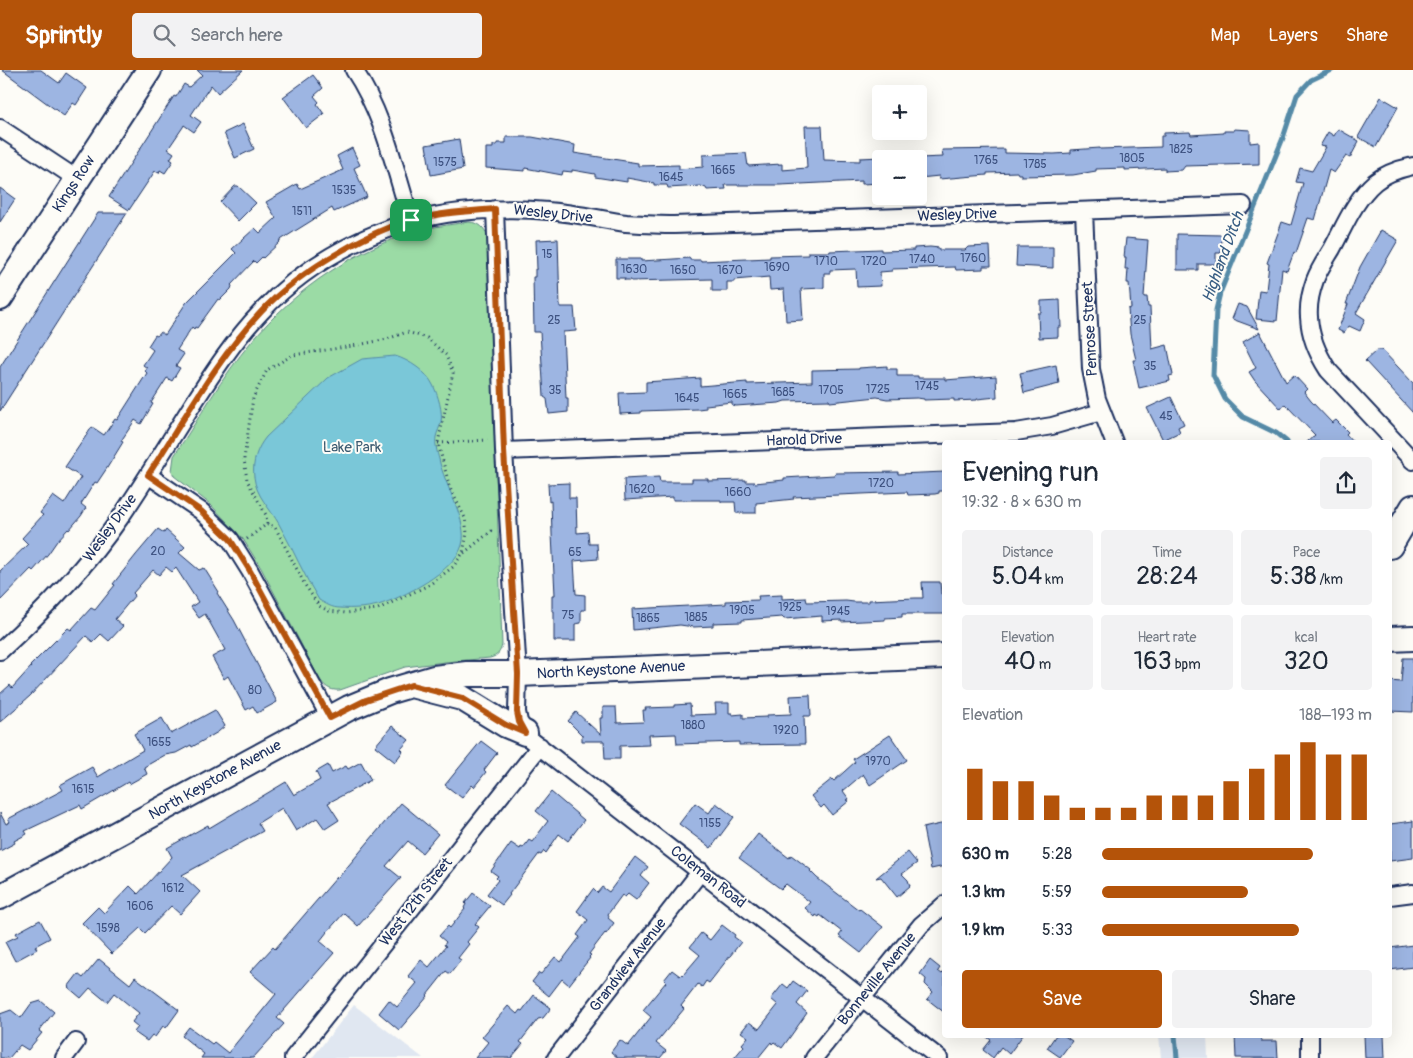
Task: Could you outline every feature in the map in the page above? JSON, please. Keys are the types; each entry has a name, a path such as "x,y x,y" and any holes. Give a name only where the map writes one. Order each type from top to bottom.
{"street":[{"name":"Kings Row","path":"0,298 149,70"},
{"path":"354,70 368,93 384,133 411,220"},
{"path":"0,128 77,179"},
{"path":"1413,166 1388,173 1375,182 1362,196 1316,278 1310,297 1308,316 1310,333 1317,353 1328,370 1413,462"},
{"name":"Wesley Drive","path":"0,651 51,600 98,548 222,361 262,311 291,284 322,262 355,243 411,220 459,212 495,209 549,211 629,223 674,225 1243,205"},
{"path":"495,209 499,446 518,674 517,712 519,722 533,740"},
{"name":"Penrose Street","path":"1084,211 1091,369 1101,412 1113,440"},
{"name":"Harold Drive","path":"499,446 1016,432 1052,426 1101,412"},
{"path":"148,475 201,511 230,539 250,571 330,718"},
{"path":"1392,543 1413,507"},
{"path":"1392,639 1413,638"},
{"name":"North Keystone Avenue","path":"0,897 330,718 366,700 434,678 459,675 942,656"},
{"path":"411,685 462,698 533,740"},
{"name":"Coleman Road","path":"533,740 939,1058"},
{"name":"West 12th Street","path":"293,1058 533,740"},
{"name":"Grandview Avenue","path":"556,1058 700,872"},
{"path":"1392,896 1413,893"},
{"name":"Bonneville Avenue","path":"814,1058 921,925 942,907"},
{"path":"1310,1038 1310,1058"},
{"path":"64,1058 76,1042"}],"path":[{"path":"266,524 266,515 246,480 244,458 247,427 253,398 267,370 293,355 353,346 387,339 407,332 427,338 446,355 454,373 438,443 450,488 465,518 467,533 463,554"},
{"path":"438,443 499,446"},
{"path":"245,541 266,524"},
{"path":"266,524 275,527 305,585 319,606 329,611 346,613 378,609 429,585 453,567 463,554 496,527"}],"shaded area":[{"path":"354,1005 423,1058 312,1058"},
{"path":"1159,1038 1207,1038 1208,1058 1161,1058"}],"green space":[{"name":"Lake Park","path":"469,222 481,226 488,237 502,645 498,653 490,658 405,667 340,690 333,690 325,686 319,678 261,568 243,539 210,504 174,476 172,471 174,456 240,355 268,323 307,288 351,259 399,237 424,229"}],"water":[{"path":"395,356 406,360 422,371 430,380 437,394 441,409 441,424 436,437 436,448 462,526 462,545 457,555 439,574 400,596 369,607 329,606 319,600 279,524 260,496 254,477 255,461 260,446 266,437 328,378 362,359"}],"building":[{"path":"2,70 41,70 59,83 66,73 87,88 76,105 73,103 64,116"},
{"path":"197,70 243,70 218,93 211,85 191,115 201,122 194,132 184,125 168,149 174,153 170,159 173,161 165,173 160,170 159,173 155,171 129,210 109,197 174,96 176,97 184,84 189,87 202,75"},
{"path":"313,75 323,88 314,96 324,114 306,128 283,97"},
{"path":"1381,97 1398,107 1376,147 1358,137"},
{"path":"243,124 254,149 235,158 224,133"},
{"path":"805,126 822,126 824,160 860,161 860,158 872,157 872,183 862,184 862,181 780,185 725,185 726,189 707,190 701,186 668,188 667,185 654,185 654,183 627,178 627,182 595,177 595,174 572,170 572,172 563,171 562,175 525,168 525,171 486,168 486,148 493,148 493,145 497,145 497,143 506,143 506,137 532,137 575,145 574,153 638,163 638,166 679,165 679,169 703,167 703,155 746,153 748,166 782,164 782,170 807,168"},
{"path":"1234,129 1250,130 1250,143 1259,142 1259,164 1185,166 1182,170 1165,171 1165,168 1096,169 1096,171 1073,175 1021,176 1017,172 987,173 987,175 939,179 939,176 927,177 927,158 943,157 942,150 1005,149 1005,153 1071,153 1071,150 1100,148 1161,147 1161,136 1164,136 1164,133 1190,132 1191,135 1234,131"},
{"path":"1338,129 1359,141 1350,158 1346,156 1334,173 1329,170 1315,220 1308,218 1296,253 1294,252 1287,271 1282,269 1277,321 1256,319 1259,290 1266,291 1269,264 1267,263 1282,222 1291,225 1303,183 1296,182 1300,168 1312,171 1326,147 1320,146 1328,132 1334,136"},
{"path":"459,139 463,169 431,175 426,145"},
{"path":"352,148 360,165 354,168 367,197 334,212 332,208 279,241 263,258 256,263 254,261 231,285 231,289 220,300 218,299 197,328 195,327 194,329 192,327 177,350 184,354 176,366 180,368 172,381 167,378 151,403 153,404 141,424 135,420 121,441 123,442 107,468 97,483 95,482 81,504 86,508 81,516 57,541 33,571 31,569 0,601 0,571 28,544 22,538 43,515 40,513 53,496 64,504 81,477 65,467 92,427 104,435 115,419 117,420 147,373 145,371 147,368 143,365 153,350 148,346 155,335 157,336 160,332 165,335 186,303 236,253 232,249 255,228 260,233 276,218 266,202 297,184 300,189 343,170 337,156"},
{"path":"235,186 238,186 256,203 238,221 220,202"},
{"path":"0,188 15,199 0,222"},
{"path":"98,213 127,213 0,411 0,367"},
{"path":"1381,230 1398,240 1356,313 1365,319 1360,331 1349,326 1344,333 1338,330 1348,304 1346,304 1360,267"},
{"path":"1177,234 1222,235 1221,253 1216,253 1216,264 1198,264 1198,270 1177,270"},
{"path":"1126,238 1148,240 1144,297 1147,297 1148,307 1150,307 1152,349 1167,345 1173,375 1169,376 1170,381 1139,388 1133,360 1136,360 1130,334 1128,309 1131,308 1129,283 1127,283 1128,269 1125,269 1126,257 1124,257"},
{"path":"558,239 560,307 574,307 576,331 563,332 568,412 549,414 547,399 544,397 540,332 534,332 533,277 535,277 535,269 537,269 536,240"},
{"path":"990,246 991,266 983,266 983,269 956,270 955,267 892,269 892,271 880,272 881,286 857,287 856,269 830,270 830,273 824,273 824,288 801,289 803,320 786,321 784,289 770,290 769,277 727,282 727,291 712,291 712,279 631,281 624,280 625,278 616,278 616,259 641,259 641,261 690,258 690,260 701,261 808,255 808,252 881,249 881,251 914,250 914,248 930,247 939,248 939,250 965,250 968,247"},
{"path":"1017,247 1053,247 1053,268 1016,266"},
{"path":"1060,300 1061,327 1058,327 1058,337 1039,338 1038,313 1041,313 1041,301"},
{"path":"1238,304 1247,307 1259,329 1232,319"},
{"path":"1260,332 1286,382 1294,375 1307,389 1304,392 1311,401 1332,423 1336,420 1348,432 1346,434 1351,440 1309,440 1315,435 1285,404 1281,409 1255,381 1249,372 1256,368 1243,342"},
{"path":"1377,350 1382,350 1413,383 1413,413 1365,361"},
{"path":"1056,365 1059,384 1024,393 1020,373"},
{"path":"887,366 887,369 897,369 897,376 918,376 918,378 945,378 945,380 996,376 997,397 954,401 954,399 924,400 917,398 887,399 877,397 830,402 829,400 785,401 736,406 732,405 732,402 706,405 706,408 698,409 641,411 641,413 620,414 619,393 646,392 646,382 700,378 700,386 747,382 747,384 812,382 812,370 859,369"},
{"path":"1171,397 1184,424 1178,427 1180,432 1163,440 1147,408"},
{"path":"898,472 898,474 942,472 942,491 935,494 908,495 907,492 793,497 794,499 756,503 756,513 736,513 735,502 721,502 721,500 673,500 673,497 625,500 624,479 659,477 660,482 692,482 692,479 708,479 708,481 746,480 746,482 755,483 784,480 784,478 834,475 835,473"},
{"path":"569,483 569,498 576,498 577,533 588,532 589,544 597,544 598,559 574,561 576,594 585,595 585,610 581,610 581,623 575,624 575,641 554,641 552,595 555,595 551,501 549,502 548,484"},
{"path":"158,529 164,533 166,530 185,547 179,553 199,570 204,568 219,592 217,593 234,620 277,702 257,713 253,706 246,710 228,676 224,679 212,657 225,650 205,614 199,618 191,607 198,602 176,568 172,572 166,567 159,575 153,570 133,593 135,595 115,619 123,626 109,641 101,634 93,642 86,636 30,696 0,722 0,694 10,685 12,688 30,666 68,628 71,630 91,608 95,610 115,585 113,584"},
{"path":"922,582 940,582 942,614 902,614 902,617 885,618 885,620 841,622 841,620 822,621 822,616 784,619 782,617 742,620 742,622 713,623 713,626 694,627 680,625 633,630 632,609 726,604 726,601 759,600 758,596 782,595 782,599 806,598 807,602 869,602 869,600 923,598"},
{"path":"1403,658 1413,658 1413,712 1392,711 1392,681 1401,682"},
{"path":"810,695 811,716 804,716 805,744 739,745 739,742 677,744 676,734 649,735 650,745 620,746 620,759 605,759 604,741 582,741 582,735 568,721 576,712 601,735 600,718 603,718 603,707 616,707 617,723 644,722 643,710 646,710 645,708 674,707 674,705 690,704 691,715 716,714 715,703 729,703 729,713 732,713 732,715 743,714 743,718 767,717 767,715 791,714 790,696"},
{"path":"215,710 225,726 218,732 192,747 191,745 176,753 165,755 144,767 147,774 129,784 128,782 82,809 80,805 25,831 27,834 0,851 0,813 6,824 10,822 8,819 63,790 60,785 92,767 98,777 143,750 134,734 162,718 171,734"},
{"path":"392,726 409,740 401,749 403,751 395,762 375,746"},
{"path":"890,735 907,760 870,785 863,774 843,791 849,801 832,815 824,805 821,808 811,796 832,779 834,781 855,762 853,759"},
{"path":"481,741 497,753 484,770 486,772 462,798 445,785"},
{"path":"361,762 371,780 328,803 339,820 325,829 317,818 296,831 282,808 258,823 263,831 182,875 200,892 180,914 171,906 145,933 140,928 112,954 82,923 98,907 104,913 130,886 138,894 172,857 167,848 208,825 209,828 286,782 294,795 320,780 316,772 328,765 332,773 346,766 348,769"},
{"path":"551,792 584,820 568,841 559,834 546,853 544,851 541,855 539,854 502,905 487,894 498,880 496,878 498,876 491,871 511,843 520,849 521,847 523,848 529,840 532,842 548,821 536,811"},
{"path":"401,803 438,834 422,853 408,841 386,866 401,878 358,926 344,913 327,932 320,941 334,953 277,1018 284,1024 253,1058 201,1058 204,1054 182,1036 189,1027 228,1053 276,994 250,972 273,947 275,949"},
{"path":"695,803 709,813 716,803 734,817 711,848 679,824"},
{"path":"1413,821 1413,858 1392,861 1392,824"},
{"path":"942,824 942,867 931,869 923,828"},
{"path":"758,834 789,858 791,855 811,870 817,878 883,927 861,953 839,936 842,932 820,915 815,917 805,908 810,902 786,884 781,889 739,858"},
{"path":"908,852 917,863 902,874 908,880 910,886 897,897 881,877 876,878"},
{"path":"635,857 648,867 641,876 649,883 636,900 628,894 625,897 622,895 608,914 608,918 614,923 589,954 591,955 590,958 569,985 562,979 549,996 532,982 555,957 561,962 580,937 577,935 588,920 577,911 593,889 597,893 602,887 609,892"},
{"path":"473,893 490,906 475,924 479,927 467,942 469,944 458,958 461,960 450,974 446,971 399,1030 379,1013 389,1000 397,1007 417,983 408,976 421,960 429,967 446,946 444,945 446,942 439,936 448,926 450,928 465,909 465,903"},
{"path":"40,920 50,938 35,946 37,949 15,961 5,942 18,936 16,933"},
{"path":"722,925 741,942 709,983 706,981 702,987 698,984 681,1006 684,1009 656,1043 666,1051 660,1058 618,1058 611,1052 620,1040 628,1046 651,1017 643,1010 666,982 664,980 672,970 680,976 683,975 700,955 690,947 701,933 710,940"},
{"path":"1413,945 1413,967 1392,970 1392,948"},
{"path":"99,959 130,984 135,977 179,1010 166,1028 163,1026 155,1037 152,1035 147,1041 134,1032 138,1027 132,1022 139,1013 114,993 107,1002 90,988 81,998 68,987 78,974 83,978"},
{"path":"930,960 940,968 938,971 942,974 942,1011 927,999 933,992 925,984 926,979 920,974"},
{"path":"793,981 807,991 797,1004 807,1013 782,1048 771,1042 758,1058 734,1058 744,1046 742,1044 748,1037 741,1032 749,1022 759,1029 778,1005 771,999 783,984 788,988"},
{"path":"534,995 551,1008 543,1018 538,1019 520,1042 523,1044 511,1058 475,1058 488,1042 482,1037 508,1006 517,1014 520,1010 522,1011"},
{"path":"41,1001 54,1012 39,1031 42,1033 28,1050 20,1045 9,1058 0,1058 0,1014 11,1010 21,1018 31,1004"},
{"path":"988,1038 1021,1038 1009,1054 1001,1047 993,1058 983,1050 991,1040"},
{"path":"1054,1038 1068,1038 1072,1041 1060,1057 1047,1048"},
{"path":"1235,1038 1261,1038 1261,1041 1277,1041 1278,1058 1236,1058"},
{"path":"1364,1038 1384,1038 1385,1058 1365,1058"}],"waterway":[{"name":"Highland Ditch","path":"1285,440 1276,433 1243,417 1225,399 1213,375 1216,310 1220,293 1283,138 1297,95 1311,80 1332,70"},
{"name":"Highland Ditch","path":"1175,1038 1177,1058"}],"route":[{"path":"495,209 504,451 518,674 517,712 519,722 525,733 518,732 462,698 411,685 366,700 330,718 241,554 230,539 201,511 166,485 148,475 222,361 262,311 291,284 322,262 355,243 411,220 459,212 495,209"}]}
